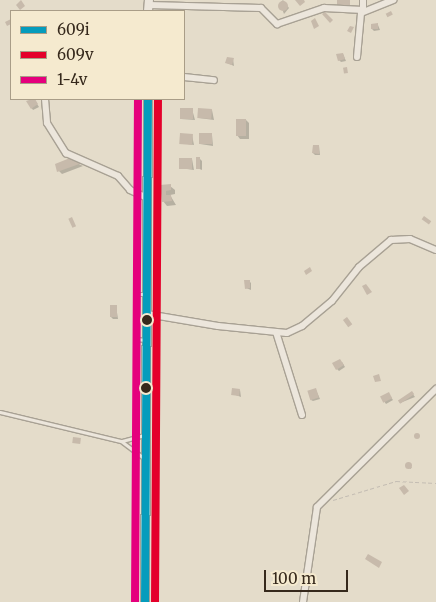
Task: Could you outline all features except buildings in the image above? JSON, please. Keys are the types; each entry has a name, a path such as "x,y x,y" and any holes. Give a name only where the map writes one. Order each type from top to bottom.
{"street":[{"path":"357,57 363,0"},
{"path":"148,6 261,8 277,24 324,8 362,10 394,0"},
{"path":"185,77 214,80"},
{"path":"45,100 48,123 66,152 118,176 130,190 147,198"},
{"path":"145,602 148,100"},
{"path":"146,314 287,333 302,326 336,297 359,267 391,240 410,239 436,250"},
{"path":"276,332 302,415"},
{"path":"303,602 314,513 322,499 436,389"}],"lane":[{"path":"146,340 136,339 136,294 147,294"},
{"path":"0,412 121,441 146,460"},
{"path":"121,441 146,435"}],"path":[{"path":"322,499 344,499 396,481 436,483"}],"transit line":[{"name":"1-4v","path":"135,602 138,100"},
{"name":"609i","path":"145,602 148,100"},
{"name":"609v","path":"155,602 158,100"}]}
